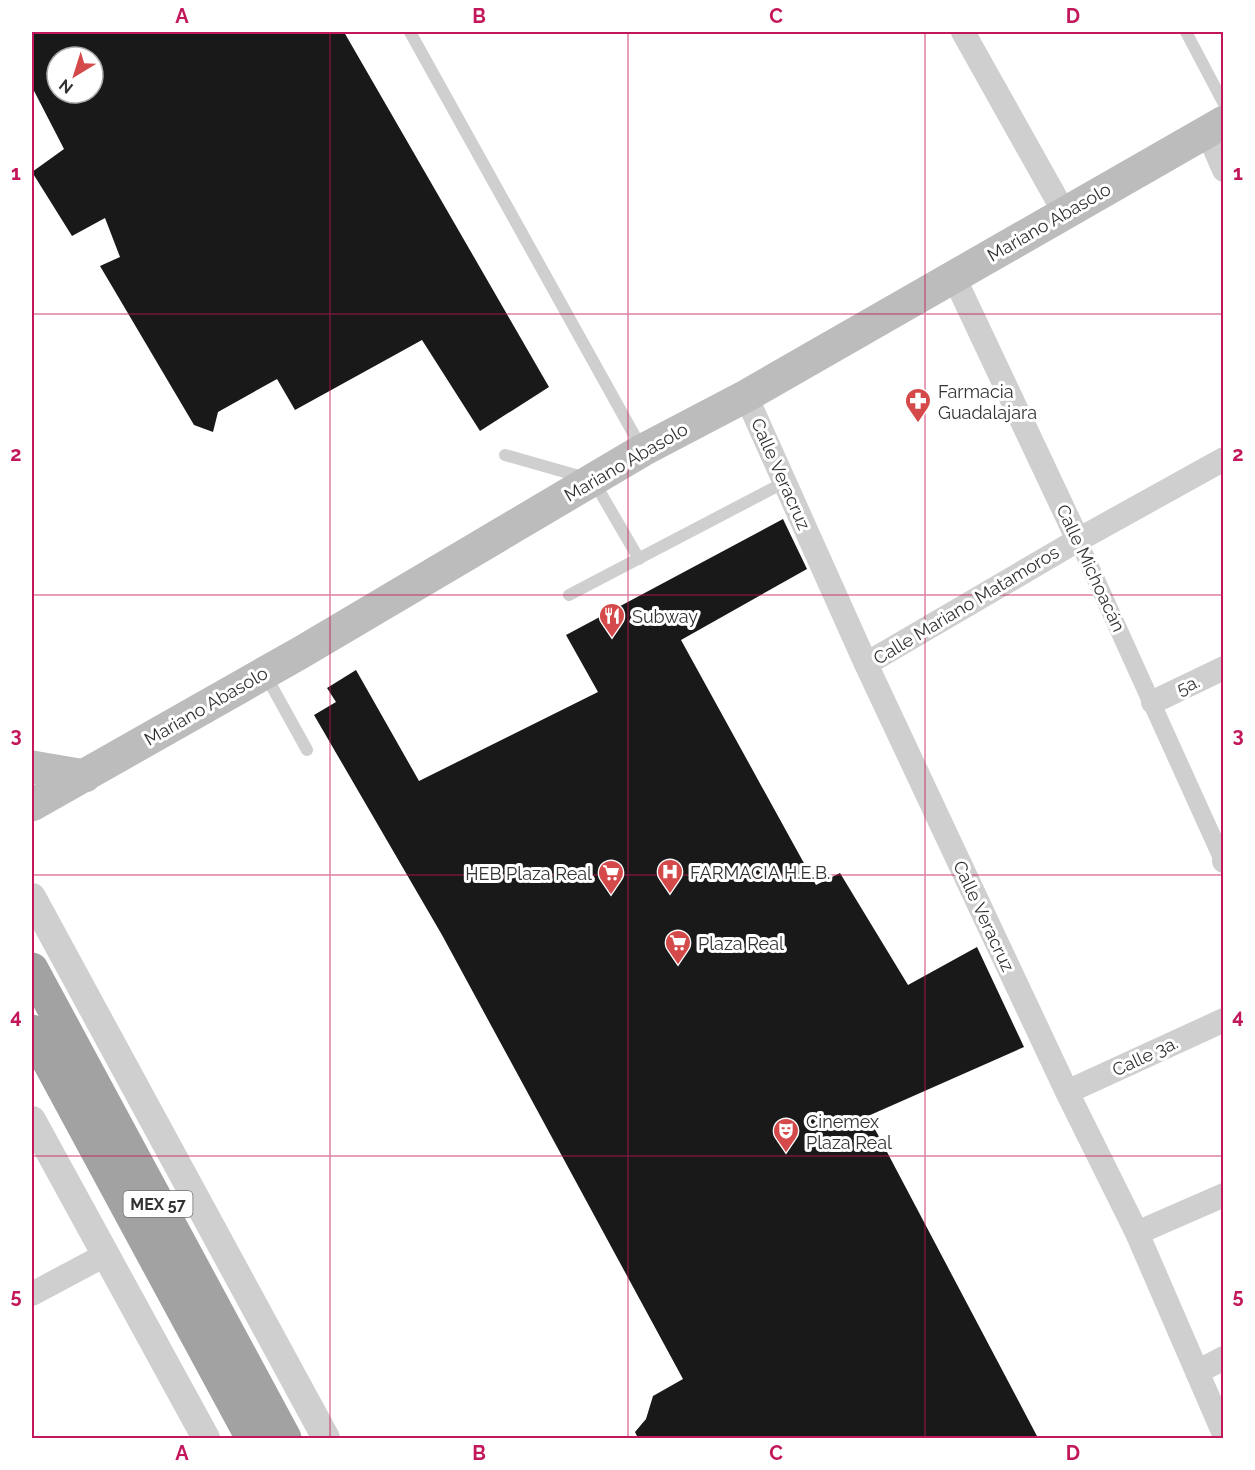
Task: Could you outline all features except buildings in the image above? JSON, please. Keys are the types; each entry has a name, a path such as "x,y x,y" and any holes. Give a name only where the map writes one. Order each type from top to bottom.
{"highway":[{"name":"MEX 57","path":"32,969 285,1438"},
{"name":"MEX 57","path":"32,1032 252,1438"}],"main road":[{"name":"Mariano Abasolo","path":"32,805 264,673 643,450 746,396 1215,127"},
{"path":"32,767 85,776"}],"street":[{"path":"963,32 1065,214"},
{"path":"1215,127 1224,170"},
{"name":"Calle Michoacán","path":"954,277 1153,702 1223,859"},
{"name":"Calle Veracruz","path":"746,396 866,664 1067,1092 1137,1233 1224,1434"},
{"name":"Calle Mariano Matamoros","path":"866,664 1077,540 1224,459"},
{"name":"5a.","path":"1153,702 1224,668"},
{"path":"32,897 319,1427"},
{"name":"Calle 3a.","path":"1067,1092 1224,1020"},
{"path":"32,1120 206,1438"},
{"path":"1137,1233 1224,1195"},
{"path":"32,1294 105,1255 145,1230 163,1223 172,1224 197,1259 266,1375 291,1403 319,1427"},
{"path":"105,1255 126,1269 139,1283 227,1438"},
{"path":"1197,1371 1224,1358"}],"lane":[{"path":"410,32 643,450"},
{"path":"1186,32 1224,104"},
{"path":"505,455 593,480 639,559"},
{"path":"569,595 785,482"},
{"path":"264,673 307,750"}],"place":[{"name":"Farmacia Guadalajara","path":"918,424"},
{"name":"Subway","path":"612,639"},
{"name":"FARMACIA H.E.B.","path":"670,895"},
{"name":"HEB Plaza Real","path":"611,896"},
{"name":"Plaza Real","path":"678,966"},
{"name":"Cinemex Plaza Real","path":"786,1154"}]}
